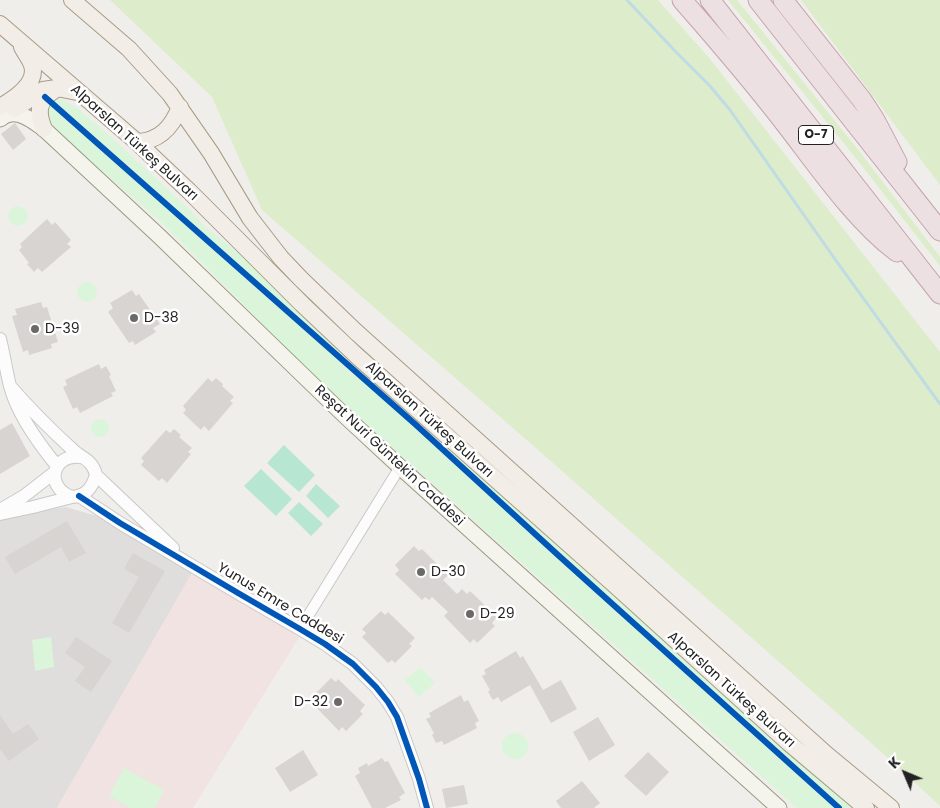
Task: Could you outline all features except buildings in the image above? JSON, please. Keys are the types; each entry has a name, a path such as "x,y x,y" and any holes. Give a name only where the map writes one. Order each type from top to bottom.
{"highway":[{"path":"682,0 750,78 853,210 885,243 922,271"},
{"name":"O-7","path":"710,0 940,294"},
{"name":"O-7","path":"758,0 940,231"},
{"path":"783,0 862,100 875,120 909,191"}],"main road":[{"name":"Alparslan Türkeş Bulvarı","path":"72,0 129,50 180,106 212,153 250,218 281,258 326,304 827,755 891,808"},
{"name":"Alparslan Türkeş Bulvarı","path":"0,24 138,142 302,304 358,356 782,737 866,808"},
{"path":"2,112 29,83 33,74 32,66 17,39"},
{"path":"2,112 48,89 57,88 79,93"},
{"path":"44,129 39,111 41,102 49,93 57,88"},
{"path":"138,142 145,142 156,138 169,127 180,106"},
{"name":"Reşat Nuri Güntekin Caddesi","path":"2,112 26,117 44,129 160,236 400,467 778,808"}],"street":[{"name":"Yunus Emre Caddesi","path":"0,340 15,402 56,469 54,478 60,490 66,494 76,496 238,594 300,628 353,664 376,687 397,717 427,808"},
{"name":"Yunus Emre Caddesi","path":"10,386 34,413 80,457 90,462 96,475 189,564"},
{"path":"0,510 24,496 56,469 62,461 73,456 80,457"},
{"path":"300,628 400,467"},
{"path":"0,514 33,508 85,494 91,489 96,475"}],"shaded area":[{"path":"66,507 97,516 192,573 57,808 0,808 0,518"},
{"path":"192,573 300,636 193,808 57,808"}],"green space":[{"path":"110,0 658,0 710,59 940,352 940,806 887,757 537,449 262,210 212,97"},
{"path":"728,0 737,0 860,152 940,257 940,266 855,157"},
{"path":"801,0 940,0 940,185"},
{"path":"59,98 76,107 101,128 195,215 204,226 245,258 318,330 422,425 560,546 722,694 855,808 797,808 358,417 163,224 59,133 48,117 49,103"},
{"path":"18,206 25,209 28,216 25,223 18,226 11,223 8,216 11,209"},
{"path":"87,282 94,285 97,292 94,299 87,302 80,299 77,292 80,285"},
{"path":"96,419 104,419 109,424 107,435 96,437 91,432 91,424"},
{"path":"284,445 315,475 299,492 267,463"},
{"path":"261,469 292,499 276,516 244,486"},
{"path":"316,484 340,506 328,518 306,496"},
{"path":"299,502 323,524 311,536 288,513"},
{"path":"51,637 54,667 35,671 32,640"},
{"path":"421,667 435,683 419,697 405,680"},
{"path":"515,733 524,737 528,746 524,755 515,759 506,755 502,746 506,737"},
{"path":"124,768 164,790 155,808 131,808 109,796"}],"waterway":[{"path":"627,0 710,86 730,110 940,404"}],"cycle path":[{"path":"45,97 415,424 839,808"},
{"path":"79,496 120,523 325,644 353,664 376,687 397,717 427,808"}],"place":[{"name":"D-38","path":"134,318"},
{"name":"D-39","path":"35,329"},
{"name":"D-30","path":"421,572"},
{"name":"D-29","path":"470,614"},
{"name":"D-32","path":"338,702"}]}
